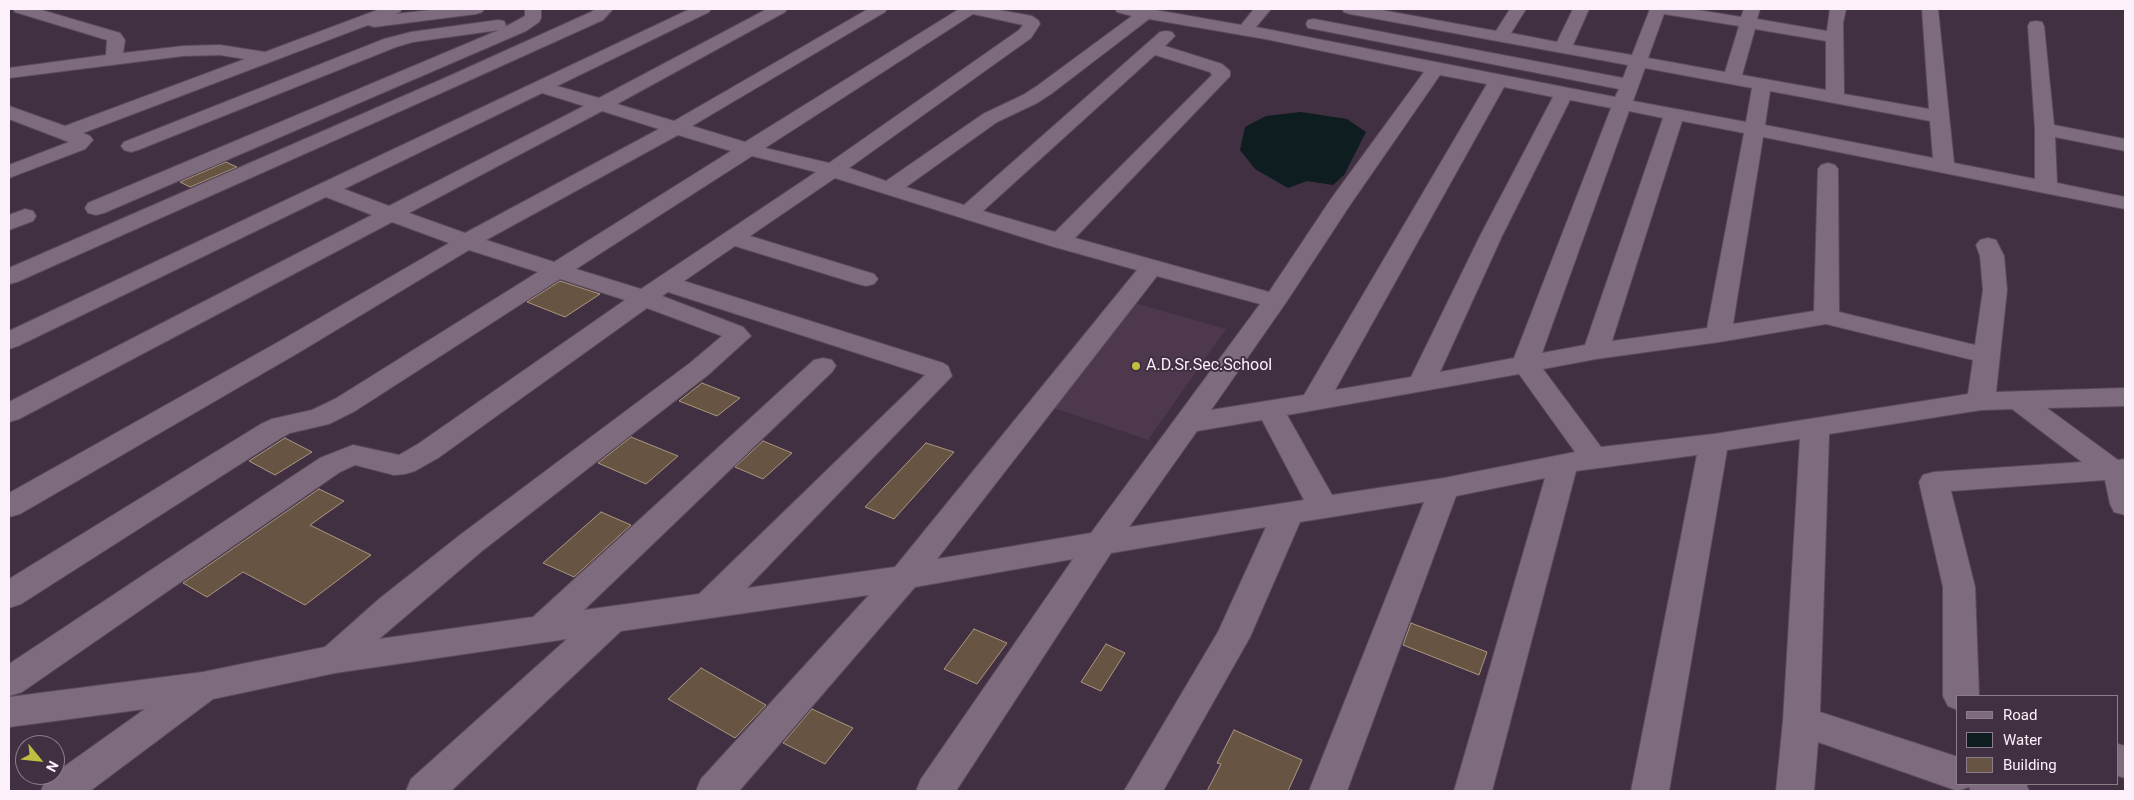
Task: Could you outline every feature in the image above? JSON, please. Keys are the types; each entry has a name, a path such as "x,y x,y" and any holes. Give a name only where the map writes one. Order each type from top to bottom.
{"street":[{"path":"21,9 114,37 116,40 114,59"},
{"path":"65,133 394,9"},
{"path":"351,25 476,9"},
{"path":"9,277 453,81 597,16 605,9"},
{"path":"9,341 703,9"},
{"path":"9,413 600,105 779,9"},
{"path":"9,506 290,347 504,220 677,127 879,9"},
{"path":"9,595 271,431 282,426 319,418 345,405 970,9 1026,20 1032,24 1025,34 833,170 654,290 414,459 405,464 394,465 353,455 330,464 9,682"},
{"path":"1123,9 1245,30 1564,94 1626,94"},
{"path":"1245,30 1263,9"},
{"path":"1300,41 1328,9"},
{"path":"1350,9 1432,16 1500,36 1835,96 1940,117"},
{"path":"1500,36 1518,9"},
{"path":"1563,48 1581,9"},
{"path":"1472,791 1579,461 1525,364 1658,9"},
{"path":"1663,9 1750,16 1835,37"},
{"path":"1835,96 1835,22 1838,9"},
{"path":"1930,9 1944,167"},
{"path":"889,189 990,118 1030,99 1044,90 1146,13"},
{"path":"131,146 390,43 411,37 531,15"},
{"path":"96,208 531,15"},
{"path":"1732,78 1750,16"},
{"path":"968,214 1152,48 1187,19"},
{"path":"1314,24 1626,94 1674,115 1754,129 2125,203"},
{"path":"2036,26 2045,129 2046,188"},
{"path":"1059,241 1221,76 1221,71 1216,68 1152,48"},
{"path":"9,87 15,72 168,52 210,50 268,58"},
{"path":"935,791 1102,543 1275,301 1338,204 1435,69"},
{"path":"1314,402 1498,81"},
{"path":"1719,334 1762,84"},
{"path":"539,86 677,127 746,150 833,170 968,214 1059,241 1275,301"},
{"path":"1421,384 1491,236 1564,94"},
{"path":"9,112 80,138 82,142 9,172"},
{"path":"1596,351 1674,115"},
{"path":"9,132 34,122"},
{"path":"2045,129 2125,145"},
{"path":"1826,316 1828,169"},
{"path":"326,190 467,242 558,270 654,290 934,369 939,372 939,376 707,607"},
{"path":"732,238 866,279"},
{"path":"1981,401 1995,290 1992,256 1988,245"},
{"path":"716,791 905,577 1152,267"},
{"path":"335,659 391,608 471,543 734,342 738,336 734,332 654,290"},
{"path":"1188,422 1421,384 1596,351 1719,334 1826,316 1986,356"},
{"path":"542,630 824,366"},
{"path":"9,712 203,687 335,659 610,621 905,577 1444,488 1579,461 1714,443 1981,401 2125,396"},
{"path":"2018,400 2120,470 2125,504"},
{"path":"1270,409 1323,507"},
{"path":"1795,791 1801,722 1815,427"},
{"path":"1650,791 1714,443"},
{"path":"1961,695 1959,587 1934,482 2120,470"},
{"path":"1328,791 1444,488"},
{"path":"1143,791 1233,637 1288,513"},
{"path":"425,791 610,621"},
{"path":"60,791 203,687"},
{"path":"1801,722 1956,773"},
{"path":"1990,785 2010,791"}],"shaded area":[{"name":"A.D.Sr.Sec.School","path":"1128,301 1226,329 1148,440 1042,404"}],"water":[{"path":"1301,112 1347,119 1366,132 1344,175 1333,185 1307,181 1288,188 1255,169 1240,150 1245,127 1266,116"}],"building":[{"path":"226,162 237,167 190,187 180,182"},
{"path":"560,281 600,294 565,317 527,302"},
{"path":"702,383 740,398 717,416 679,401"},
{"path":"631,437 678,456 646,484 598,463"},
{"path":"285,438 312,452 275,475 249,461"},
{"path":"763,441 792,453 763,479 735,467"},
{"path":"926,443 954,452 894,519 865,507"},
{"path":"319,489 344,501 310,525 371,555 305,605 243,572 207,597 183,583"},
{"path":"601,512 631,525 574,577 543,563"},
{"path":"1411,623 1487,652 1479,675 1403,645"},
{"path":"974,629 1007,643 977,684 944,669"},
{"path":"1106,644 1125,653 1101,691 1081,682"},
{"path":"701,668 766,705 735,738 668,699"},
{"path":"812,709 853,728 825,764 783,743"},
{"path":"1234,730 1302,760 1288,791 1207,791 1221,764 1217,763"}],"place":[{"name":"A.D.Sr.Sec.School","path":"1136,366"}]}
